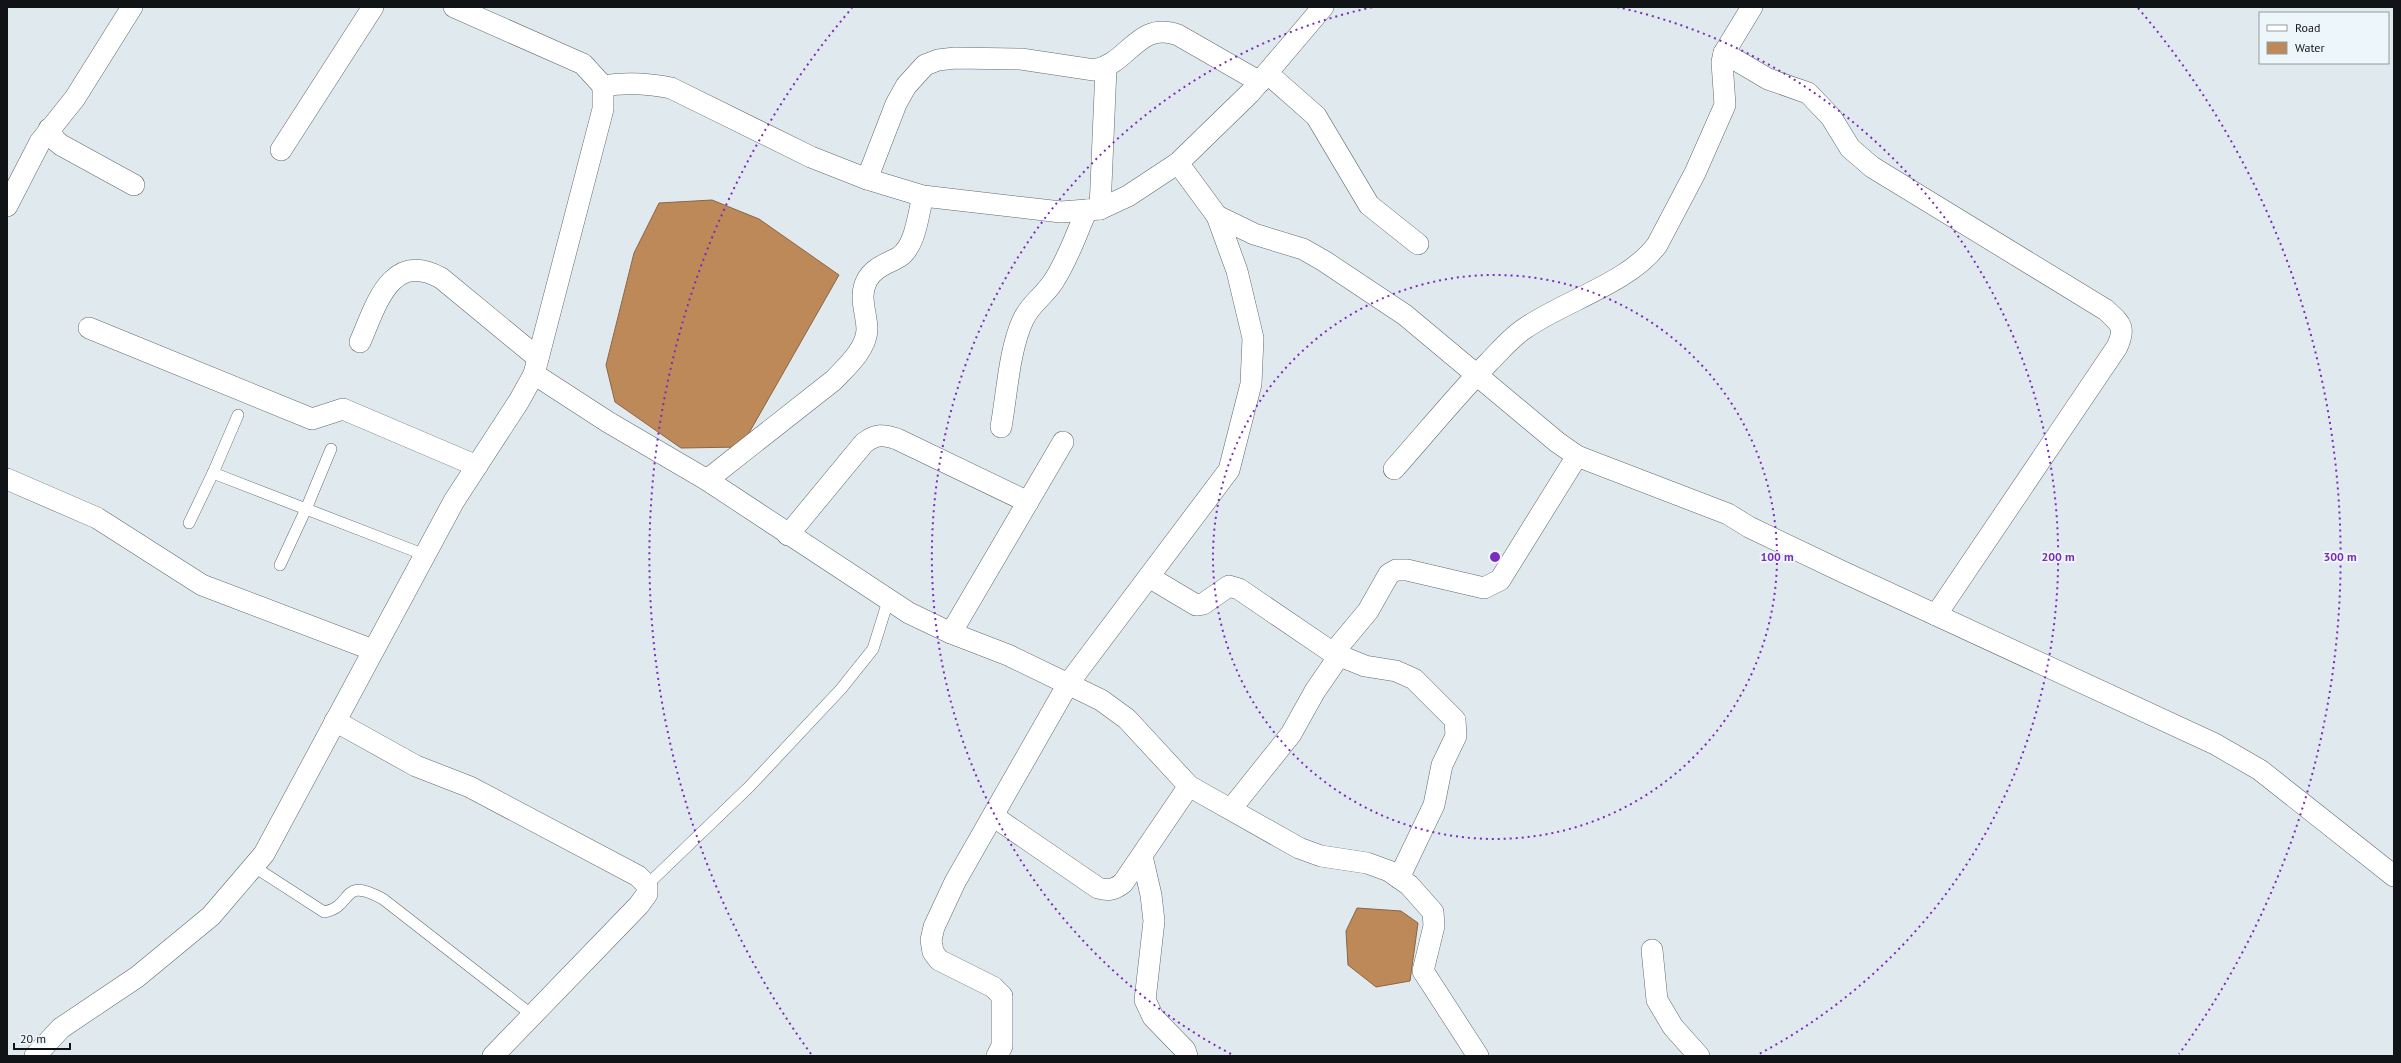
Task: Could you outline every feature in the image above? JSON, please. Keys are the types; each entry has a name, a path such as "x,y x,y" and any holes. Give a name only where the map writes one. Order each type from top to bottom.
{"street":[{"path":"8,200 40,142 75,98 132,7"},
{"path":"281,150 373,7"},
{"path":"35,1056 61,1028 137,977 211,916 264,854 454,501 519,401 536,366 603,109 603,86 583,64 454,7"},
{"path":"603,86 625,82 651,84 671,88 811,157 867,179 923,196 1061,212 1093,210 1128,196 1178,162 1263,78 1323,7"},
{"path":"1394,469 1478,374 1526,327 1642,261 1657,245 1695,173 1725,105 1722,62 1724,53 1752,7"},
{"path":"867,179 896,104 906,86 925,65 938,60 955,58 1021,59 1082,69 1106,68 1147,35 1156,31 1167,31 1178,35 1263,78 1316,116 1368,205 1418,244"},
{"path":"1724,53 1768,79 1803,90 1831,117 1850,148 1872,167 2106,310 2122,327 2123,334 2117,347 1936,615"},
{"path":"1001,427 1016,340 1022,321 1028,310 1052,284 1060,272 1093,210 1106,68"},
{"path":"49,129 54,140 61,145 134,185"},
{"path":"997,1056 1002,1046 1002,996 993,987 940,960 933,952 931,940 934,927 955,882 1068,684 1229,470 1251,384 1253,338 1248,309 1217,216 1178,162"},
{"path":"707,480 834,380 852,362 863,344 867,331 862,304 863,292 867,280 874,270 900,256 907,249 912,238 923,196"},
{"path":"1217,216 1254,234 1303,249 1324,260 1405,315 1478,374 1557,442 1577,456 1728,514 1749,527 2215,744 2260,770 2394,876"},
{"path":"360,342 383,290 390,281 406,273 420,269 429,271 447,282 536,366 608,422 707,480 888,601 951,633 1008,655 1101,700 1127,719 1189,786 1299,848 1321,856 1368,863 1389,871 1409,885 1432,912 1434,926 1423,971 1478,1056"},
{"path":"89,328 312,419 343,409 477,466"},
{"path":"788,535 864,443 874,436 884,435 897,439 1028,502"},
{"path":"951,633 1063,442"},
{"path":"1231,809 1291,734 1336,655 1368,611 1389,574 1396,570 1407,570 1484,588 1500,580 1577,456"},
{"path":"7,479 97,518 202,585 373,650"},
{"path":"1149,577 1196,605 1203,604 1220,590 1230,586 1239,589 1336,655 1365,666 1396,671 1414,679 1455,720 1456,736 1442,765 1434,805 1399,878"},
{"path":"335,721 416,766 470,787 638,876 647,885 647,894 639,905 493,1056"},
{"path":"993,816 1098,888 1106,890 1116,888 1123,884 1189,786"},
{"path":"1142,856 1151,895 1154,921 1145,1000 1152,1017 1185,1050 1187,1056"},
{"path":"1652,950 1657,1000 1673,1027 1699,1056"}],"lane":[{"path":"189,523 238,416"},
{"path":"280,565 306,509 331,449"},
{"path":"213,473 425,555"},
{"path":"647,885 749,788 841,689 873,649 888,601"},
{"path":"253,866 318,910 324,912 338,906 350,893 356,890 371,892 383,899 532,1015"}],"water":[{"path":"712,200 759,219 839,275 741,447 681,448 615,402 606,365 634,253 659,203"},
{"path":"1357,908 1401,911 1418,923 1410,981 1376,987 1348,965 1346,931"}]}
